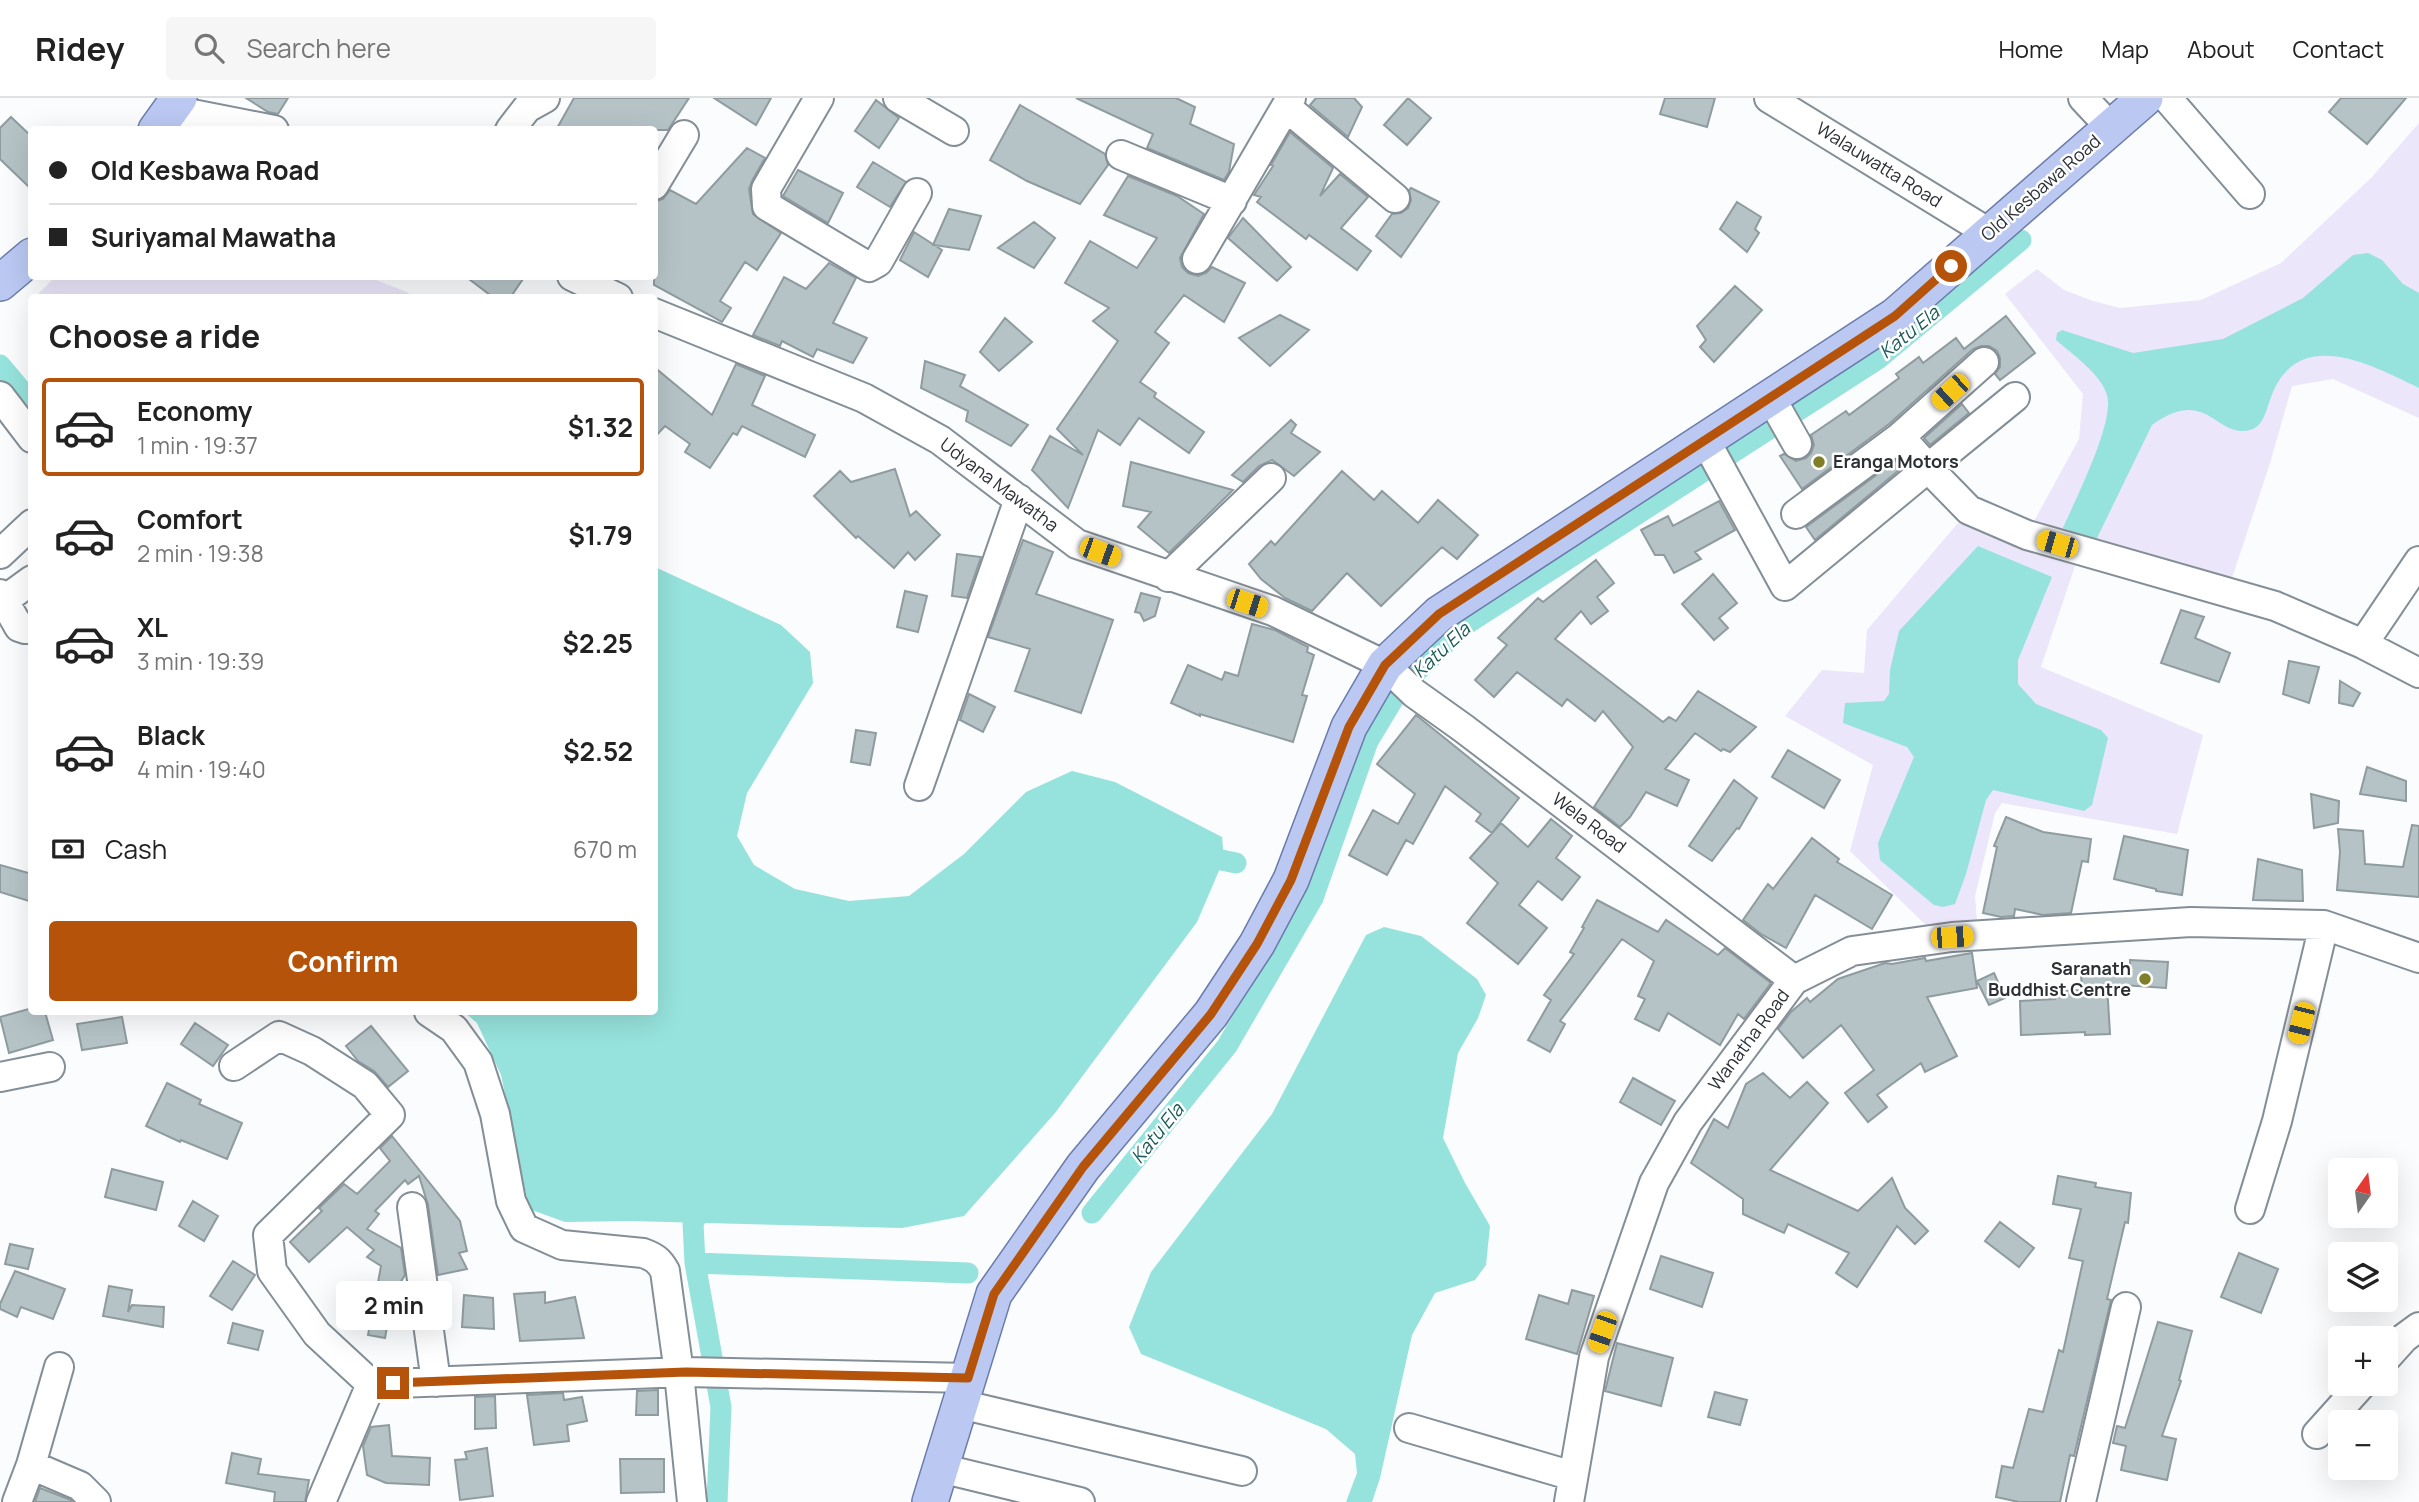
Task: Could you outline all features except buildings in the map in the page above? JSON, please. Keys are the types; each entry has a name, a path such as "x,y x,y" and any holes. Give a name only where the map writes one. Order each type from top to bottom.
{"main road":[{"name":"Old Kesbawa Road","path":"930,1502 994,1294 1083,1167 1211,1014 1257,944 1291,880 1349,727 1398,678 1439,614 1895,316 2145,98"},
{"path":"0,283 28,259"}],"street":[{"path":"513,126 527,108 545,98"},
{"path":"819,98 766,189 767,206 869,267 878,262 917,193"},
{"path":"898,98 954,131"},
{"name":"Walauwatta Road","path":"1769,98 1989,233"},
{"path":"2083,98 2111,128"},
{"path":"2166,98 2250,194"},
{"path":"1197,259 1289,102 1395,198"},
{"path":"169,112 251,126"},
{"path":"658,178 684,135"},
{"path":"1121,155 1233,201"},
{"path":"587,280 611,294"},
{"name":"Udyana Mawatha","path":"658,315 864,398 940,440 1077,544 1273,611 1398,678"},
{"path":"1796,514 1900,437 1984,362"},
{"path":"0,396 28,433"},
{"path":"1705,440 1785,586 2015,397"},
{"path":"1771,398 1797,444"},
{"path":"1900,437 1969,510 2027,535 2275,606 2363,644 2419,673"},
{"path":"1168,577 1271,478"},
{"path":"919,786 1018,499"},
{"path":"0,554 28,528"},
{"path":"2363,644 2419,561"},
{"path":"28,582 2,598 19,627 28,628"},
{"name":"Wela Road","path":"1398,678 1794,980"},
{"name":"Wanatha Road","path":"1571,1489 1594,1357 1654,1184 1688,1122 1794,980 1852,951 1952,937 2191,922 2325,925 2419,958"},
{"path":"2250,1209 2277,1121 2325,925"},
{"path":"433,1015 454,1029 478,1062 495,1114 511,1201 524,1228 562,1245 643,1253 661,1263 665,1271 683,1373 692,1502"},
{"path":"234,1066 279,1036 313,1051 365,1085 390,1115 268,1235 272,1271 317,1334 371,1384 736,1372 964,1391 1242,1471"},
{"path":"0,1077 50,1067"},
{"path":"412,1207 436,1381"},
{"path":"2081,1502 2126,1307"},
{"path":"2398,1345 2419,1327"},
{"path":"17,1502 32,1465 59,1367"},
{"path":"321,1502 371,1384"},
{"path":"2317,1434 2351,1396"},
{"path":"1409,1428 1571,1489"},
{"path":"32,1465 80,1486 96,1502"},
{"path":"940,1468 1080,1502"}],"shaded area":[{"path":"2419,123 2419,418 2333,379 2292,386 2227,593 2080,551 2041,667 2203,735 2177,834 2002,803 1995,813 1975,896 1978,935 1940,939 1850,851 1873,765 1785,716 1822,670 1864,673 1867,630 1969,510 2027,534 2079,439 2083,394 2005,294 2037,269 2064,290 2120,308 2201,300 2281,263 2371,178"},
{"path":"52,280 376,280 409,294 39,294"}],"water":[{"path":"2368,253 2382,260 2403,284 2419,293 2419,388 2379,369 2336,356 2315,356 2297,363 2282,377 2258,426 2250,430 2238,431 2198,411 2186,410 2171,414 2152,425 2096,540 2063,528 2100,442 2108,407 2104,387 2085,365 2056,340 2057,333 2062,330 2133,353 2223,339 2303,298 2353,255"},
{"path":"1978,546 2052,577 2018,660 2018,684 2036,704 2101,730 2108,738 2092,805 2084,811 1993,790 1986,800 1955,904 1943,907 1934,905 1880,860 1878,843 1914,757 1907,747 1843,723 1845,703 1884,701 1889,694 1890,670 1899,631"},
{"path":"658,568 781,625 810,652 813,683 747,793 737,836 754,865 795,889 849,901 909,896 964,854 1026,792 1072,771 1115,782 1222,837 1224,859 1197,922 1055,1113 964,1216 902,1228 630,1221 565,1222 529,1209 501,1075 477,1023 468,1015 658,1015"},
{"path":"1384,927 1421,936 1477,979 1486,995 1478,1018 1458,1053 1443,1138 1490,1226 1486,1265 1475,1280 1435,1293 1412,1335 1380,1478 1372,1502 1346,1502 1357,1473 1355,1454 1326,1429 1141,1354 1129,1327 1151,1272 1272,1114 1366,935"}],"waterway":[{"name":"Katu Ela","path":"1092,1213 1227,1046 1313,898 1368,741 1400,688 1462,627 1878,359 2021,240"},
{"path":"0,365 28,398"},
{"path":"1197,855 1236,863"},
{"path":"695,1263 693,1223 707,1199"},
{"name":"Katu Ela","path":"717,1502 721,1407 695,1263 968,1273"}],"place":[{"name":"Eranga Motors","path":"1819,462"},
{"name":"Saranath Buddhist Centre","path":"2145,979"}],"route":[{"path":"393,1383 686,1372 968,1378 994,1294 1083,1167 1211,1014 1257,944 1291,880 1349,727 1385,665 1439,614 1895,316 1951,266"}]}
